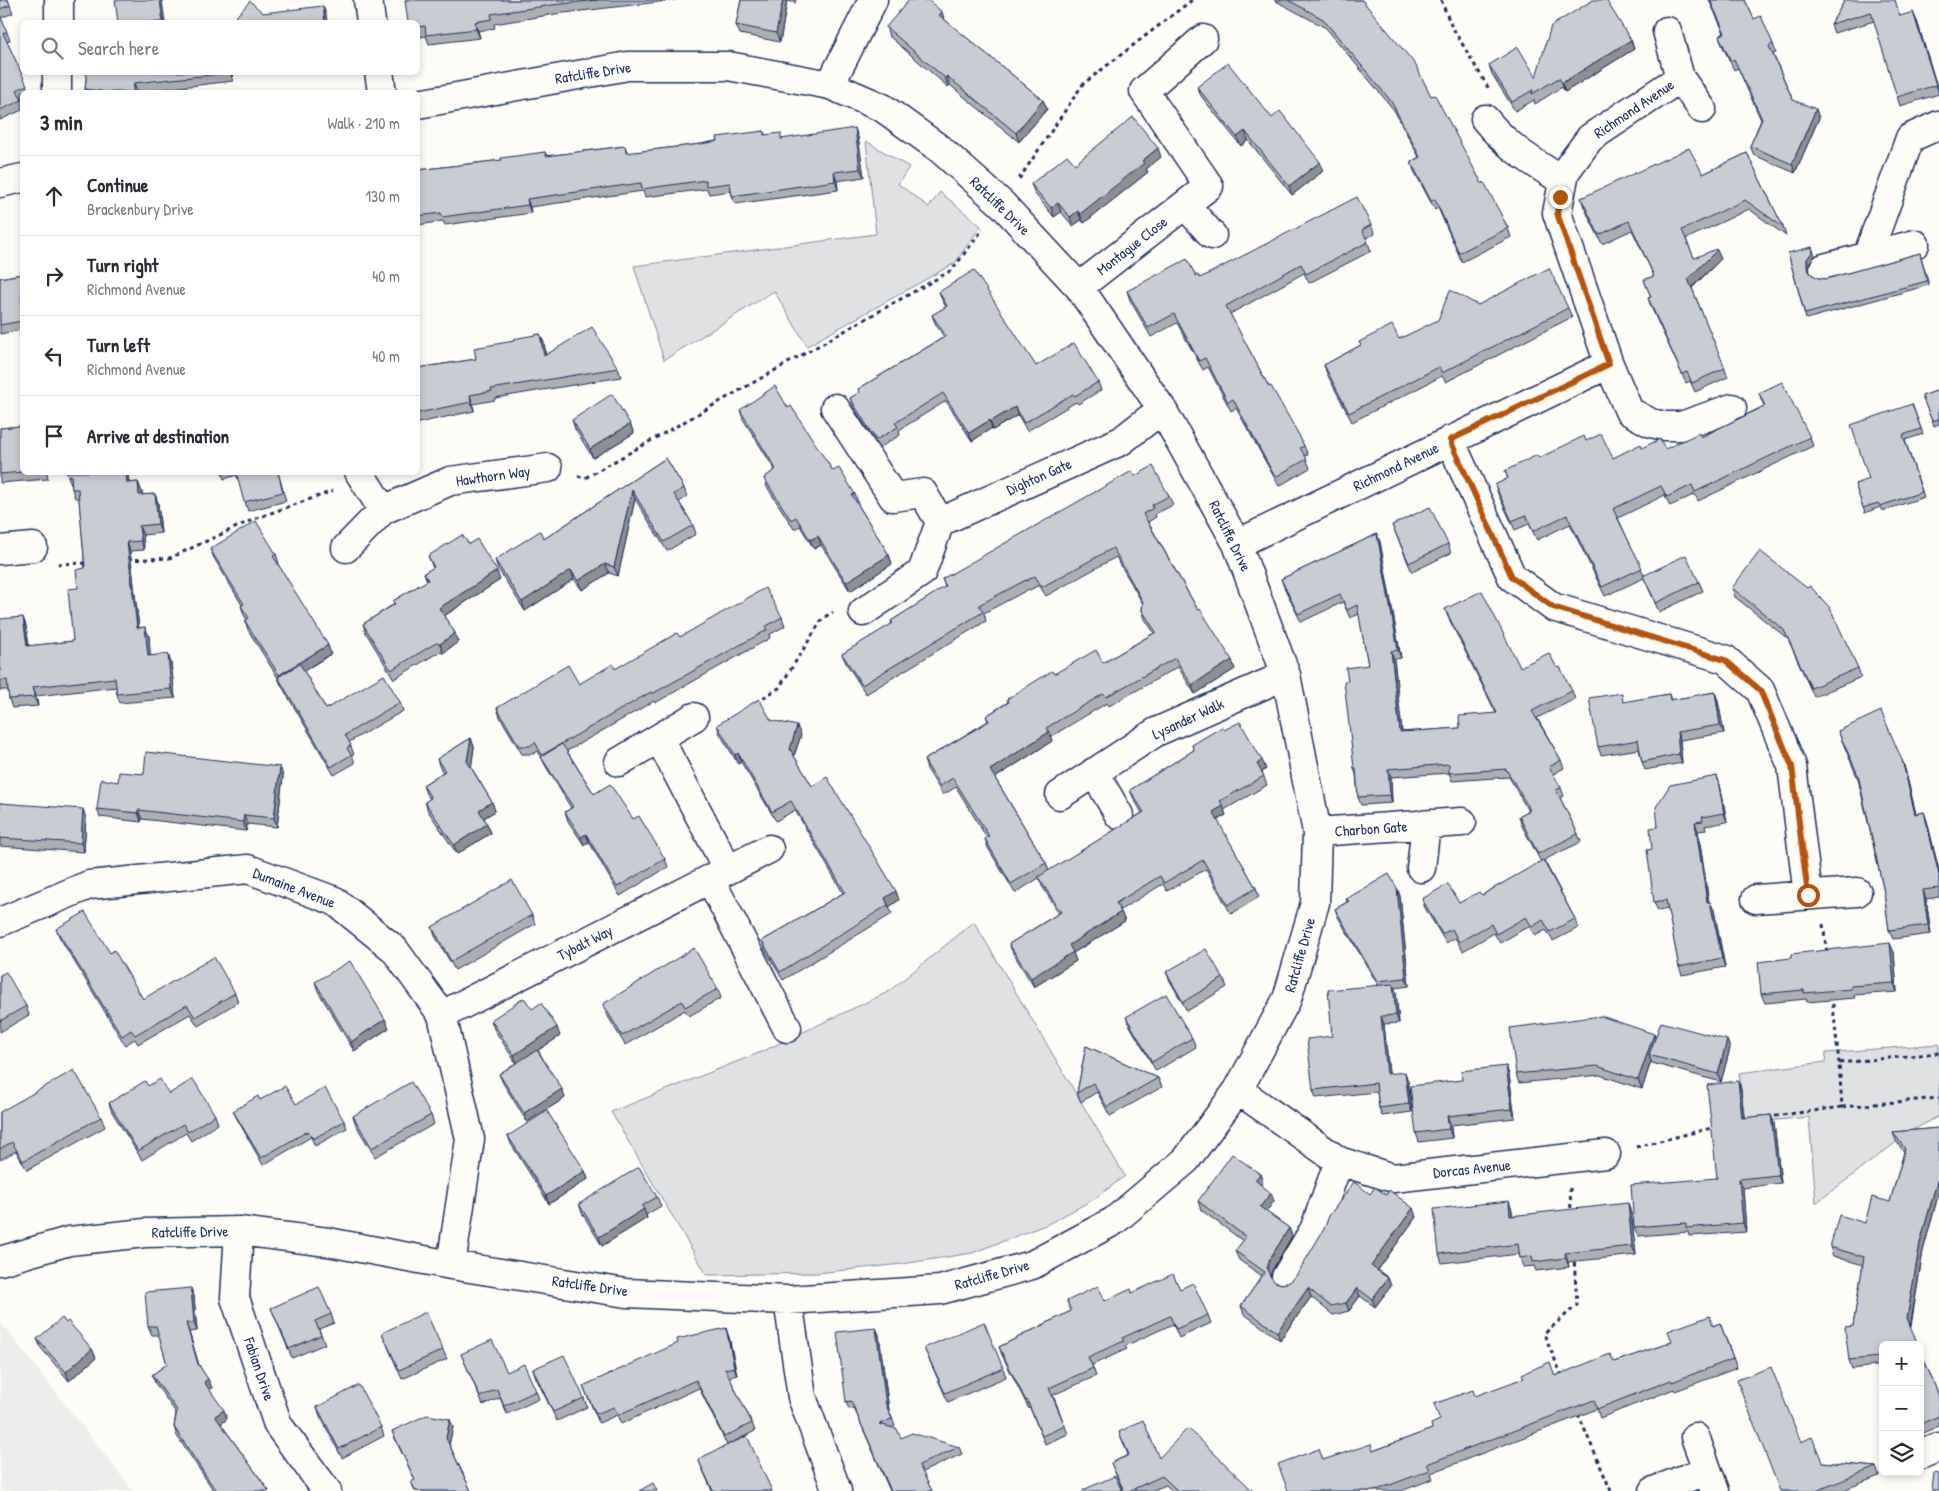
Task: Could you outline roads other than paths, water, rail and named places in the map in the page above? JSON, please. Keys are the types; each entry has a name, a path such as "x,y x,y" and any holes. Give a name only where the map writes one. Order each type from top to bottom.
{"street":[{"path":"59,0 59,20"},
{"path":"368,0 372,20"},
{"path":"830,86 873,0"},
{"name":"Richmond Avenue","path":"1667,31 1680,78 1702,109"},
{"name":"Montague Close","path":"1079,287 1209,186 1144,92 1203,39"},
{"name":"Ratcliffe Drive","path":"0,1261 69,1241 146,1233 239,1231 328,1242 451,1265 626,1293 788,1300 940,1290 1032,1265 1114,1221 1186,1160 1238,1090 1288,999 1315,903 1317,832 1286,675 1237,544 1162,409 1079,287 1002,204 940,149 883,108 830,86 728,66 628,66 420,104"},
{"path":"57,75 57,90"},
{"path":"379,75 382,90"},
{"name":"Richmond Avenue","path":"1680,78 1590,138 1564,172 1557,213 1609,364 1628,411 1651,423 1665,426 1681,426 1732,408"},
{"path":"1485,119 1499,137 1514,150 1563,181"},
{"path":"1867,257 1910,138 1939,125"},
{"path":"0,182 20,178"},
{"path":"1185,205 1212,235"},
{"path":"1824,268 1915,244"},
{"name":"Richmond Avenue","path":"1237,544 1609,364"},
{"path":"835,408 892,497 923,493 940,522 922,572 863,612"},
{"name":"Dighton Gate","path":"940,522 1120,441 1162,409"},
{"path":"1450,440 1512,577 1553,607 1725,660 1760,690 1792,766 1814,895"},
{"name":"Hawthorn Way","path":"346,548 383,510 450,481 548,468"},
{"path":"362,477 383,510"},
{"path":"0,550 33,547"},
{"name":"Lysander Walk","path":"1060,795 1156,732 1286,675"},
{"path":"619,762 694,717"},
{"path":"659,738 787,1028"},
{"path":"1094,772 1119,815"},
{"name":"Charbon Gate","path":"1317,832 1462,822"},
{"name":"Charbon Gate","path":"1421,868 1426,825"},
{"name":"Tybalt Way","path":"442,1015 769,849"},
{"name":"Dumaine Avenue","path":"0,922 89,885 248,869 334,901 394,949 442,1015 470,1139 451,1265"},
{"path":"1756,899 1857,892"},
{"name":"Dorcas Avenue","path":"1238,1090 1339,1161 1393,1178 1606,1154"},
{"path":"1286,1277 1314,1230 1339,1161"},
{"name":"Fabian Drive","path":"239,1231 235,1298 278,1425 327,1491"},
{"path":"788,1300 802,1397 837,1491"},
{"path":"1654,1491 1711,1480 1695,1437"},
{"path":"1924,1453 1939,1447"}]}
